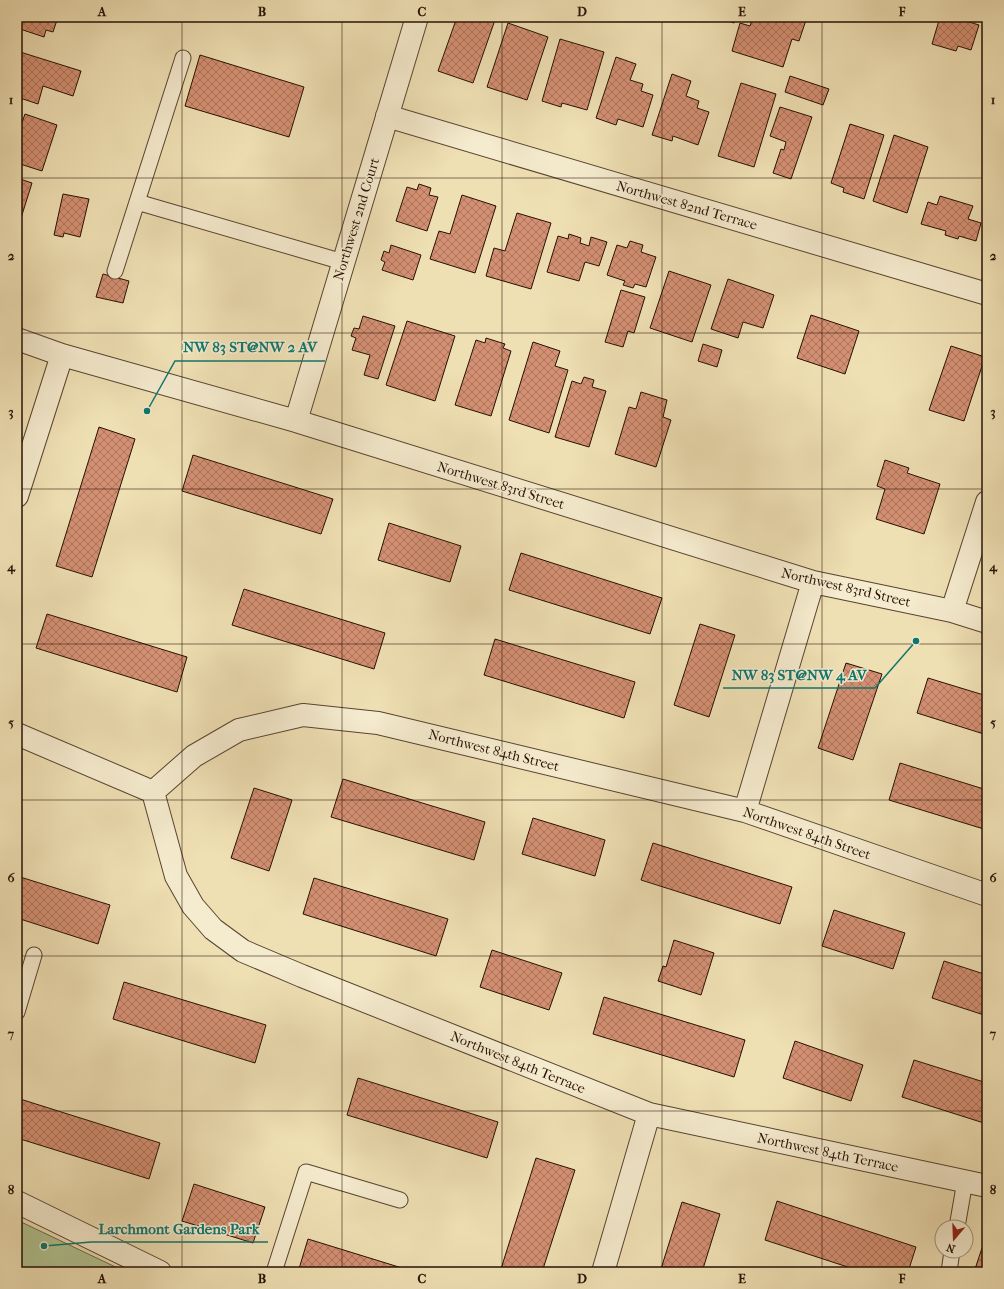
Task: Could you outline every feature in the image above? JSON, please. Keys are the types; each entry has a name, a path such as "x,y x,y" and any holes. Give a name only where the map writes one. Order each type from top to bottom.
{"street":[{"name":"Northwest 2nd Court","path":"296,421 386,116 417,17"},
{"name":"Northwest 82nd Terrace","path":"386,116 987,294"},
{"name":"Northwest 83rd Street","path":"17,339 62,354 296,421 813,582 952,611 987,622"},
{"path":"17,496 62,354"},
{"path":"952,611 987,502"},
{"path":"745,811 813,582"},
{"name":"Northwest 84th Street","path":"153,792 194,756 240,730 304,715 378,723 745,811 987,895"},
{"path":"17,734 153,792"},
{"name":"Northwest 84th Terrace","path":"153,792 176,876 193,906 213,929 243,952 650,1114 987,1186"},
{"path":"603,1272 650,1114"},
{"path":"17,1202 160,1272"}],"lane":[{"path":"115,271 183,58"},
{"path":"137,202 343,262"},
{"path":"17,1012 34,955"},
{"path":"274,1272 306,1172 400,1200"},
{"path":"958,1219 965,1181"},
{"path":"949,1272 951,1259"}],"green space":[{"path":"17,1220 126,1272 17,1272"}],"building":[{"path":"17,17 58,17 53,32 46,30 44,37 17,28"},
{"path":"457,17 496,17 473,83 438,71"},
{"path":"717,17 736,17 734,23"},
{"path":"753,17 807,17 799,41 792,39 783,67 732,51 740,23 750,26"},
{"path":"940,17 967,17 966,21 979,25 971,50 958,46 956,51 932,44"},
{"path":"508,23 548,37 527,100 487,87"},
{"path":"560,39 604,52 587,110 562,103 561,107 542,101"},
{"path":"17,51 81,71 73,96 43,86 38,104 17,97"},
{"path":"200,55 304,87 289,137 185,106"},
{"path":"616,57 636,64 630,80 643,84 641,91 653,95 643,127 618,119 616,125 596,118"},
{"path":"672,74 691,81 686,96 699,101 697,108 709,112 698,145 673,136 672,141 652,135"},
{"path":"790,76 829,89 823,105 785,92"},
{"path":"741,83 776,94 754,167 718,156"},
{"path":"780,107 812,117 791,179 773,173 781,149 784,150 786,142 770,136"},
{"path":"25,114 57,125 42,171 17,163 17,124 21,125"},
{"path":"850,124 884,135 864,199 843,192 844,188 831,183"},
{"path":"894,135 928,147 907,213 873,201"},
{"path":"17,178 32,183 21,218 17,216"},
{"path":"419,184 431,188 429,195 438,197 427,231 396,221 407,187 417,190"},
{"path":"63,194 89,199 80,237 64,233 63,237 54,235"},
{"path":"462,195 496,206 475,273 430,259 439,231 450,234"},
{"path":"940,196 973,206 968,219 981,223 976,241 959,236 958,239 945,235 946,231 921,224 928,202 937,205"},
{"path":"517,213 551,223 531,289 486,276 494,248 505,251"},
{"path":"569,234 581,238 580,243 589,246 591,237 607,242 599,266 585,262 579,281 547,272 558,236 568,239"},
{"path":"630,241 643,245 641,252 656,257 646,287 635,284 633,288 623,285 625,281 607,275 617,245 627,248"},
{"path":"391,245 421,255 413,280 382,270 385,262 381,260 384,251 389,253"},
{"path":"669,271 711,285 692,342 650,328"},
{"path":"103,274 129,281 123,303 96,297"},
{"path":"728,279 774,295 763,328 743,322 738,338 711,329"},
{"path":"621,290 645,297 634,333 628,331 623,347 605,342"},
{"path":"811,315 859,331 845,374 797,358"},
{"path":"363,316 395,326 378,379 364,375 370,355 352,350 356,338 351,336 354,328 359,329"},
{"path":"407,321 455,336 435,401 386,385"},
{"path":"486,338 505,344 503,348 511,351 491,416 455,405 476,340 485,343"},
{"path":"533,342 560,351 555,366 568,370 549,433 509,420"},
{"path":"703,344 722,350 717,367 698,361"},
{"path":"951,346 985,357 964,421 929,410"},
{"path":"584,377 594,380 592,387 606,391 589,447 555,437 572,381 581,384"},
{"path":"641,392 667,400 663,417 671,420 656,467 615,454 629,407 636,409"},
{"path":"99,427 135,439 92,577 56,566"},
{"path":"193,455 333,499 321,534 182,491"},
{"path":"885,460 909,468 907,473 940,484 924,534 876,519 885,489 877,486"},
{"path":"389,523 461,546 450,582 378,560"},
{"path":"521,553 662,598 650,634 509,590"},
{"path":"244,589 385,633 374,669 232,625"},
{"path":"47,614 187,657 177,692 36,648"},
{"path":"700,624 735,635 709,717 674,705"},
{"path":"495,639 635,682 624,718 484,675"},
{"path":"846,663 882,674 853,760 818,748"},
{"path":"928,678 987,696 987,735 917,713"},
{"path":"900,763 987,790 987,830 889,800"},
{"path":"343,779 485,822 474,860 331,817"},
{"path":"254,788 292,800 269,871 231,858"},
{"path":"533,818 605,840 595,876 522,854"},
{"path":"653,843 792,887 780,924 641,880"},
{"path":"17,876 110,905 98,944 17,918"},
{"path":"314,878 448,919 436,956 303,914"},
{"path":"834,910 905,933 893,969 822,946"},
{"path":"674,940 714,953 701,995 658,981 663,966 666,967"},
{"path":"492,950 562,973 549,1010 480,987"},
{"path":"944,961 987,975 987,1016 932,998"},
{"path":"124,982 266,1025 255,1063 113,1019"},
{"path":"604,997 745,1040 734,1077 593,1034"},
{"path":"795,1041 863,1065 851,1101 783,1078"},
{"path":"914,1060 987,1083 987,1124 902,1097"},
{"path":"358,1078 498,1122 487,1158 347,1115"},
{"path":"20,1099 160,1143 149,1179 17,1138 17,1109"},
{"path":"536,1158 575,1170 542,1272 500,1272"},
{"path":"194,1184 265,1207 253,1243 182,1221"},
{"path":"777,1201 916,1247 908,1272 863,1272 765,1240"},
{"path":"682,1202 720,1214 702,1272 660,1272"},
{"path":"308,1239 415,1272 298,1272"},
{"path":"983,1245 987,1247 987,1272 974,1272"}],"place":[{"name":"NW 83 ST@NW 2 AV","path":"147,411"},
{"name":"NW 83 ST@NW 4 AV","path":"916,641"},
{"name":"Larchmont Gardens Park","path":"44,1246"}]}
